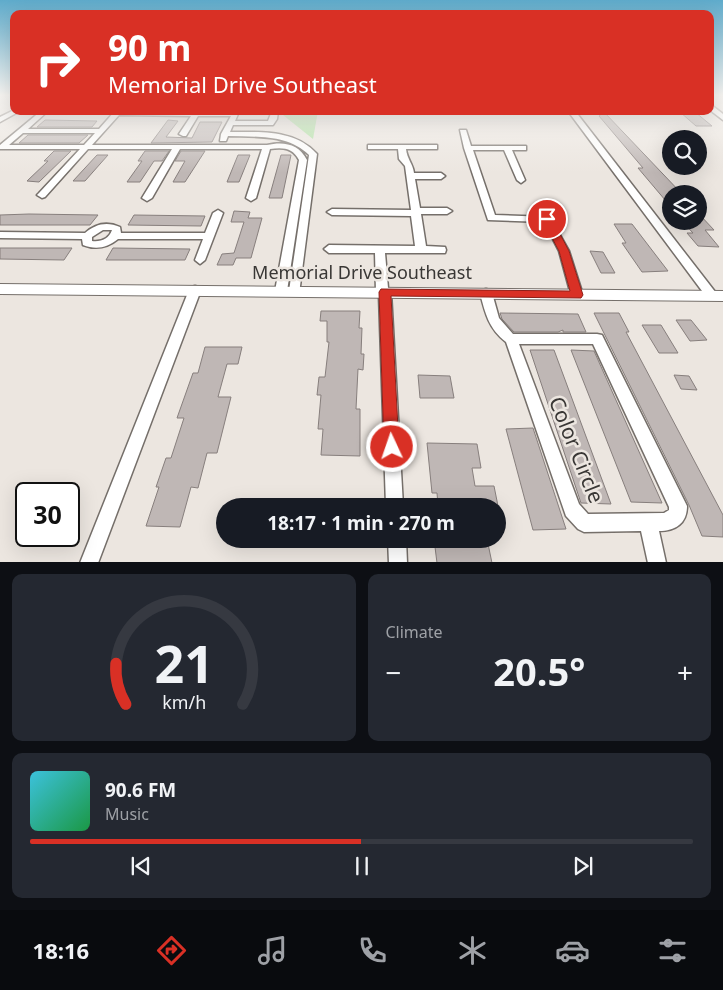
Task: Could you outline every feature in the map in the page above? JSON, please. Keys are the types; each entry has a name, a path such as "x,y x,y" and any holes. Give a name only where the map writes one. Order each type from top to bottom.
{"main road":[{"name":"Memorial Drive Southeast","path":"0,289 717,296"}],"street":[{"path":"1,148 33,121"},
{"path":"42,195 110,121"},
{"path":"183,134 194,121"},
{"path":"219,147 231,121"},
{"path":"230,124 270,123 272,121"},
{"path":"580,121 717,296"},
{"path":"22,131 102,131"},
{"path":"462,132 491,218 547,219 564,251 577,295"},
{"path":"225,134 264,135 285,142 301,153 303,160 288,291"},
{"path":"1,148 267,147 285,142 300,142 313,154 288,291"},
{"path":"147,198 177,147"},
{"path":"251,198 267,147"},
{"path":"371,147 434,147"},
{"path":"402,147 403,159 409,166 411,176 421,250"},
{"path":"468,148 523,148"},
{"path":"507,148 521,180"},
{"path":"411,176 440,176"},
{"path":"332,212 448,210"},
{"path":"200,260 218,213"},
{"path":"0,235 87,236 100,228 111,226 117,229 115,236"},
{"path":"87,236 86,242 95,246 107,242 115,236 210,236"},
{"path":"329,250 442,250"},
{"path":"380,250 395,498"},
{"path":"89,562 195,290"},
{"name":"Color Circle","path":"486,293 494,323 499,331 511,339 597,339 678,506 678,515 666,522 584,523 572,510 511,339"},
{"path":"649,523 657,562"},
{"path":"397,548 398,562"}],"green space":[{"path":"291,121 316,121 313,139"}],"building":[{"path":"44,121 97,121 92,127 37,127"},
{"path":"167,121 178,121 166,137 192,138 200,122 222,122 212,142 151,143"},
{"path":"603,121 613,121 673,185 662,185 662,196 638,168 643,168"},
{"path":"691,121 706,121 712,126 696,126"},
{"path":"28,135 88,135 79,143 19,143"},
{"path":"54,151 71,151 39,182 27,181 48,161 44,161"},
{"path":"145,151 169,151 162,161 154,161 140,182 127,182 142,161 138,161"},
{"path":"181,151 205,151 185,182 173,182 185,161 175,161"},
{"path":"97,155 108,155 85,181 73,181"},
{"path":"238,155 250,155 239,182 227,182"},
{"path":"281,155 291,155 282,198 269,198"},
{"path":"234,211 250,212 248,218 262,218 251,258 236,258 233,265 217,265 222,254 234,253 244,222 231,222"},
{"path":"0,215 98,215 90,225 0,225"},
{"path":"134,215 205,216 201,226 128,225"},
{"path":"707,223 714,230 707,230"},
{"path":"614,224 632,224 668,271 642,272 622,243 626,243"},
{"path":"690,230 705,230 719,247 698,246 687,233 693,233"},
{"path":"0,248 72,248 64,260 0,259"},
{"path":"113,248 190,249 185,260 106,260"},
{"path":"590,251 603,252 615,273 601,273"},
{"path":"321,311 360,311 359,328 362,328 361,354 364,354 363,370 358,369 356,409 360,409 360,456 321,455 323,429 318,429 321,395 317,395 319,377 325,377 329,342 327,342 327,321 320,321"},
{"path":"500,313 578,314 586,332 563,332 563,330 558,332 514,332 502,319"},
{"path":"594,313 619,313 629,332 626,332 723,515 723,537 702,536 689,505"},
{"path":"676,320 691,320 707,340 690,341"},
{"path":"642,325 661,325 678,353 659,353"},
{"path":"205,347 242,347 238,364 227,364 218,397 231,397 217,453 207,453 198,488 191,487 180,527 146,526 166,458 171,458 184,418 177,418 193,373 198,373"},
{"path":"530,350 554,350 611,504 581,503"},
{"path":"571,350 594,351 662,503 631,502"},
{"path":"418,375 450,376 454,398 420,398"},
{"path":"674,375 689,376 697,390 681,389"},
{"path":"533,428 566,529 533,530 506,429"},
{"path":"427,443 477,444 481,468 472,468 475,486 494,486 496,498 437,498 437,493 432,493"},
{"path":"435,548 489,548 492,562 437,562"}],"route":[{"path":"392,447 384,310 385,292 577,295 564,251 547,219"}]}
